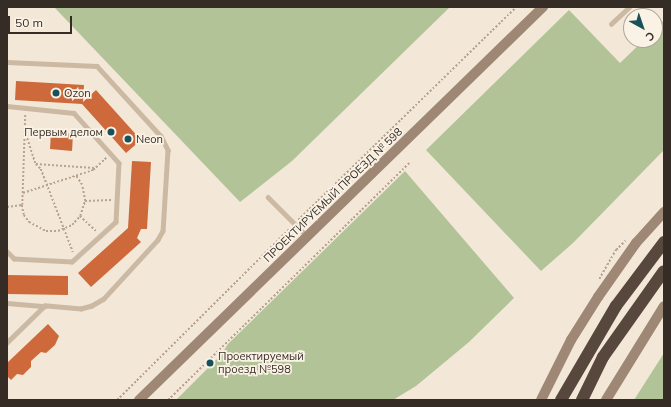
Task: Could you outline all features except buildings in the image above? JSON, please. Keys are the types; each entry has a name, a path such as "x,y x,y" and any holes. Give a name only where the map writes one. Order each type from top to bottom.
{"highway":[{"path":"561,400 616,306 664,242"},
{"path":"582,400 603,357 664,271"}],"street":[{"name":"ПРОЕКТИРУЕМЫЙ ПРОЕЗД № 598","path":"139,400 145,396 543,7"},
{"path":"541,400 571,340 598,297 636,244 664,212"},
{"path":"606,400 664,306"}],"lane":[{"path":"611,24 629,7"},
{"path":"7,62 97,66 161,136 168,150 163,231 158,240 104,299 92,306 80,309 7,303"},
{"path":"7,106 74,113 119,163 116,222 76,259 72,262 14,259 7,252"},
{"path":"268,197 307,236"},
{"path":"7,343 45,306"}],"path":[{"path":"117,400 516,7"},
{"path":"25,108 22,205 24,215 29,222 46,231 64,229 80,216 85,201 82,185 76,176"},
{"path":"25,131 36,164 41,169 76,259"},
{"path":"22,193 76,176 95,168 110,154"},
{"path":"168,400 409,163"},
{"path":"36,164 95,168"},
{"path":"85,201 117,200"},
{"path":"7,207 22,205"},
{"path":"80,216 101,236"}],"green space":[{"path":"54,7 450,7 292,161 240,202"},
{"path":"569,10 620,63 636,48 663,48 664,20 664,150 573,243 541,271 426,150"},
{"path":"405,171 514,298 469,342 416,386 393,400 176,400 221,355 228,344"},
{"path":"664,353 664,400 634,400"}],"place":[{"name":"Ozon","path":"56,93"},
{"name":"Первым делом","path":"111,132"},
{"name":"Neon","path":"128,139"},
{"name":"Проектируемый проезд №598","path":"210,363"}]}
